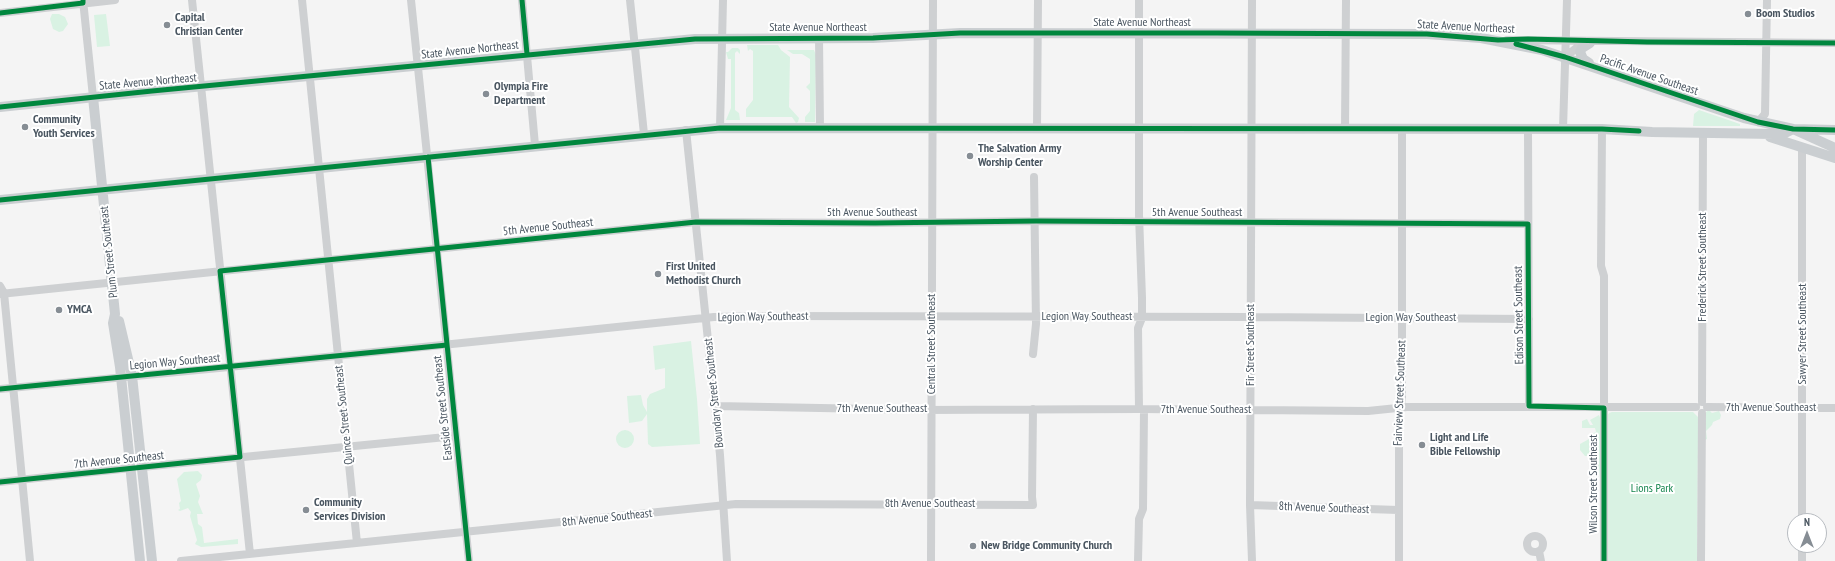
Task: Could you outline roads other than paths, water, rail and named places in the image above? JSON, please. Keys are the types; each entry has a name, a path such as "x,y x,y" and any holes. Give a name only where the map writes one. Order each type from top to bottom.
{"main road":[{"name":"State Avenue Northeast","path":"0,107 310,77 526,54 723,38 884,38 933,35 1139,33 1451,35 1498,40"},
{"name":"Pacific Avenue Southeast","path":"1498,40 1565,57 1758,122 1793,129 1835,148"},
{"path":"1590,43 1581,49 1580,55 1605,71"},
{"name":"Plum Street Southeast","path":"93,97 115,314 113,323 121,377 140,561"},
{"path":"1703,132 1752,128 1758,122"},
{"path":"0,200 211,180 644,134 720,128 934,127 1602,129 1752,132 1780,134 1793,129 1835,130"},
{"path":"1752,132 1835,158"},
{"path":"1802,147 1813,146 1835,154"},
{"name":"Plum Street Southeast","path":"115,314 120,322 132,376 152,561"}],"street":[{"path":"0,13 83,2 115,0"},
{"path":"192,0 250,554"},
{"name":"Quince Street Southeast","path":"302,0 357,543"},
{"name":"Eastside Street Southeast","path":"411,0 469,561"},
{"path":"522,0 535,145"},
{"path":"630,0 644,134"},
{"path":"720,128 723,0"},
{"name":"Central Street Southeast","path":"931,561 934,127 933,0"},
{"path":"1037,128 1038,0"},
{"path":"1138,561 1139,519 1143,504 1142,409 1138,328 1142,318 1139,0"},
{"name":"Fir Street Southeast","path":"1252,0 1252,317 1250,506 1252,561"},
{"path":"1346,0 1346,128"},
{"path":"1563,129 1566,0"},
{"path":"1758,122 1765,114 1767,0"},
{"path":"83,2 93,97"},
{"path":"819,38 820,127"},
{"name":"State Avenue Northeast","path":"1498,40 1835,43"},
{"name":"State Avenue Northeast","path":"1590,43 1639,42"},
{"path":"1565,57 1579,46 1590,43"},
{"name":"Fairview Street Southeast","path":"1399,561 1398,510 1402,318 1402,129"},
{"name":"Edison Street Southeast","path":"1528,129 1529,406"},
{"name":"Wilson Street Southeast","path":"1602,129 1601,266 1604,276 1604,561"},
{"name":"Boundary Street Southeast","path":"686,130 716,406 725,505 727,561"},
{"name":"Frederick Street Southeast","path":"1701,561 1703,132"},
{"name":"Sawyer Street Southeast","path":"1802,147 1802,513"},
{"path":"1033,354 1036,317 1036,221 1034,211 1034,177"},
{"name":"5th Avenue Southeast","path":"1,291 220,271 696,222 1036,221 1140,223 1528,224"},
{"path":"1,291 13,387 30,561"},
{"name":"Legion Way Southeast","path":"0,389 706,318 741,316 1529,319"},
{"name":"7th Avenue Southeast","path":"716,406 924,410 1142,409 1251,411 1368,411 1401,407 1529,406 1604,408 1835,408"},
{"name":"8th Avenue Southeast","path":"181,561 466,533 725,505 1033,505 1033,409"},
{"name":"7th Avenue Southeast","path":"142,467 456,436"},
{"name":"7th Avenue Southeast","path":"0,482 131,468"},
{"name":"8th Avenue Southeast","path":"1250,506 1398,510"},
{"path":"1538,551 1541,561"}],"place":[{"name":"Boom Studios","path":"1748,14"},
{"name":"Capital Christian Center","path":"167,25"},
{"name":"Olympia Fire Department","path":"486,94"},
{"name":"Community Youth Services","path":"25,127"},
{"name":"The Salvation Army Worship Center","path":"970,156"},
{"name":"First United Methodist Church","path":"658,274"},
{"name":"YMCA","path":"59,310"},
{"name":"Light and Life Bible Fellowship","path":"1422,445"},
{"name":"Community Services Division","path":"306,510"},
{"name":"New Bridge Community Church","path":"973,546"}],"park label":[{"name":"Lions Park","path":"1652,489"}]}
